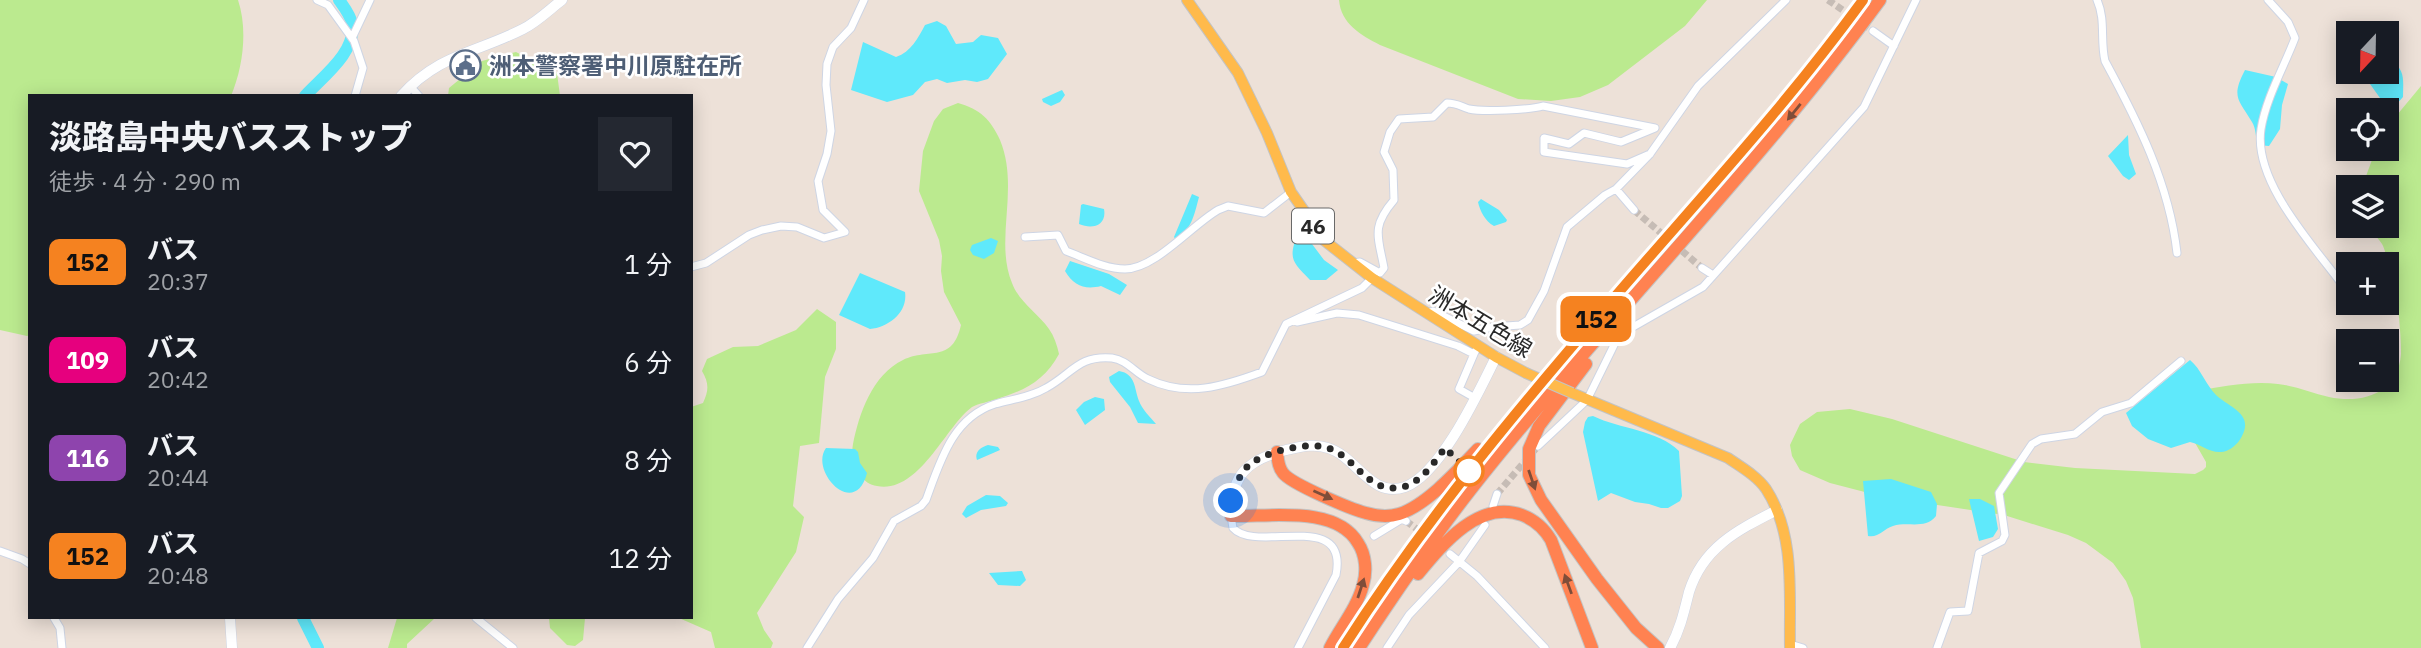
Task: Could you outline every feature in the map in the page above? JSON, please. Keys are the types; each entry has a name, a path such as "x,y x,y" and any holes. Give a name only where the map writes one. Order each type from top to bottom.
{"highway":[{"path":"1343,648 1403,559 1464,478 1620,291 1768,122 1826,51 1863,0"},
{"path":"1361,648 1435,537 1472,488 1789,119 1880,0"},
{"path":"1658,648 1645,638 1627,617 1567,539 1536,491 1528,466 1530,449 1539,426 1665,261"},
{"path":"1277,453 1280,468 1288,478 1354,509 1367,514 1390,516 1411,508 1454,474 1576,332 1620,291"},
{"path":"1361,648 1391,607 1449,540 1475,520 1506,511 1526,516 1546,533 1554,547 1592,648"},
{"path":"1231,516 1318,517 1337,523 1352,534 1364,557 1363,585 1330,648"}],"main road":[{"name":"洲本五色線","path":"1187,0 1238,73 1267,132 1291,192 1325,241 1352,264 1426,313 1476,351 1728,458 1765,487 1785,531 1790,646"}],"street":[{"path":"317,0 328,5 352,38 362,61 363,68 356,94"},
{"path":"352,38 370,0"},
{"path":"403,94 431,69 449,58 525,29 562,0"},
{"path":"693,266 706,263 761,230 781,226 797,227 824,238 845,232 823,210 818,181 831,131 826,85 827,64 833,47 851,28 864,0"},
{"path":"1426,313 1433,311 1474,331 1520,325 1528,320 1544,291 1567,227 1616,189 1650,154 1698,86 1786,0"},
{"path":"1538,446 1587,400 1619,335 1703,287 1864,107 1916,0"},
{"path":"2097,0 2103,19 2102,50 2105,61 2151,151 2169,206 2177,253"},
{"path":"2269,0 2288,22 2295,38 2266,112 2261,131 2262,158 2273,184 2299,228 2336,276"},
{"path":"1873,31 1894,46"},
{"path":"410,86 417,94"},
{"path":"1352,264 1360,262 1380,273 1384,268 1377,228 1383,213 1394,200 1393,170 1384,152 1390,132 1399,119 1433,117 1447,103 1459,104 1469,109 1532,109 1543,106 1655,128 1621,142 1584,132 1569,144 1544,138 1544,152 1627,164 1650,154"},
{"path":"1616,189 1634,210"},
{"path":"1025,237 1058,235 1066,251 1110,267 1129,269 1154,258 1218,210 1228,206 1264,213 1291,192"},
{"path":"1702,268 1713,275"},
{"path":"807,648 838,599 873,558 894,521 921,506 926,500 945,450 970,418 994,405 1036,394 1082,361 1094,357 1115,358 1161,385 1202,389 1222,386 1262,372 1286,324 1362,288 1372,278"},
{"path":"1286,324 1337,313 1359,315 1476,351 1459,389 1475,398"},
{"path":"1298,648 1336,575 1338,564 1334,551 1328,543 1313,537 1244,536 1233,528 1233,492 1241,474 1256,460 1310,445 1329,448 1346,458 1377,485 1400,488 1417,480 1434,463 1454,434 1496,358"},
{"path":"1937,648 1950,612 1968,611 1979,553 2002,541 2005,535 1999,493 2032,444 2041,439 2075,434 2102,412 2131,403 2181,361"},
{"path":"1493,506 1497,494"},
{"path":"1670,648 1682,620 1693,580 1709,553 1730,535 1777,510"},
{"path":"1374,536 1396,521 1406,521"},
{"path":"1387,648 1409,615 1459,562 1485,525"},
{"path":"0,551 28,563"},
{"path":"1450,554 1477,576 1545,648"},
{"path":"55,619 60,628 62,648"},
{"path":"230,619 232,648"},
{"path":"477,619 513,648"},
{"path":"1790,646 1803,648"}],"green space":[{"path":"0,0 238,0 243,36 239,73 232,94 28,94 28,336 0,330"},
{"path":"1339,0 1707,0 1685,26 1608,85 1580,97 1551,101 1518,99 1380,45 1359,33 1348,22"},
{"path":"516,52 557,73 560,94 448,94 449,88 482,61"},
{"path":"2421,86 2421,648 2141,648 2133,598 2126,581 2113,563 2086,543 2004,515 1884,497 1830,483 1800,470 1792,456 1790,445 1800,424 1817,412 1850,409 1892,419 2024,462 2075,468 2195,474 2206,467 2194,441 2198,391 2238,384 2268,383 2341,399 2365,397 2378,392 2399,392 2399,252 2385,252 2377,238 2399,238 2399,175 2366,175 2372,161 2399,161 2399,113"},
{"path":"958,103 973,108 984,116 1000,140 1008,177 1005,249 1007,266 1015,290 1049,329 1059,354 1034,383 1017,392 972,407 930,457 906,480 892,486 874,485 860,475 852,452 859,420 869,396 883,375 903,360 946,350 957,337 961,325 944,292 939,240 919,191 923,151 934,121 943,109"},
{"path":"817,309 836,322 836,349 825,377 819,443 800,446 793,506 804,517 796,552 757,613 773,643 771,648 715,648 711,632 681,619 693,619 693,406 703,403 705,398 707,387 702,371 707,359 733,347 758,346 796,330"},
{"path":"397,619 434,619 407,644 407,648 388,648"},
{"path":"549,619 585,619 583,640 575,646 567,645 550,628"}],"water":[{"path":"937,21 946,26 956,44 973,42 981,35 998,38 1007,54 988,79 977,82 965,80 947,83 937,79 925,82 913,95 887,102 851,90 863,42 896,57 910,48 925,25"},
{"path":"2399,68 2403,81 2403,97 2399,101 2399,98 2380,98 2370,84 2399,84"},
{"path":"2245,70 2276,77 2288,84 2282,105 2280,129 2269,146 2257,145 2253,124 2238,98 2238,86"},
{"path":"1062,90 1065,95 1060,102 1051,106 1043,102 1042,99"},
{"path":"2128,135 2129,155 2136,174 2129,180 2108,156"},
{"path":"1192,194 1199,197 1194,216 1186,231 1176,240 1174,237"},
{"path":"1481,199 1499,210 1506,222 1494,226 1488,221 1478,202"},
{"path":"1083,204 1104,209 1103,219 1098,225 1079,224"},
{"path":"1297,235 1306,236 1324,260 1338,270 1326,280 1310,280 1294,260 1293,250"},
{"path":"991,238 998,241 994,253 984,259 973,255 970,250 972,245"},
{"path":"1070,261 1109,274 1127,285 1120,295 1101,286 1080,286 1065,271"},
{"path":"860,273 905,292 900,312 890,322 877,328 870,329 839,315"},
{"path":"2190,360 2216,395 2244,418 2244,432 2239,441 2226,451 2213,451 2190,442 2171,448 2148,439 2132,426 2126,413"},
{"path":"1119,371 1129,375 1134,382 1140,404 1156,424 1138,423 1130,407 1110,382 1109,377"},
{"path":"1095,397 1104,399 1105,410 1085,425 1076,410"},
{"path":"1593,416 1660,438 1679,451 1680,501 1668,508 1661,508 1611,493 1598,501 1583,432 1588,417"},
{"path":"988,445 1000,450 977,460 979,450"},
{"path":"826,448 855,449 858,452 860,463 867,473 861,486 853,492 844,492 836,487 824,468 822,458"},
{"path":"1891,479 1931,492 1937,504 1936,516 1927,523 1899,525 1875,536 1868,536 1863,481"},
{"path":"986,495 1000,496 1008,503 1006,506 981,510 966,518 962,514 967,506"},
{"path":"1969,499 1980,499 1994,506 1998,529 1993,537 1979,541"},
{"path":"1022,571 1026,580 1020,586 998,585 989,573"}],"waterway":[{"path":"307,94 336,64 349,45 351,21 339,0"},
{"path":"304,619 318,648"}],"tunnel":[{"path":"1828,0 1873,31"},
{"path":"1634,210 1702,268"},
{"path":"1497,494 1538,446"},
{"path":"1406,521 1425,535"}],"bus line":[{"name":"152","path":"1343,648 1381,590 1464,478 1620,291 1768,122 1826,51 1863,0"}],"place":[{"name":"洲本警察署中川原駐在所","path":"466,65"}],"route":[{"path":"1231,501 1241,474 1256,460 1310,445 1329,448 1346,458 1377,485 1391,489 1409,485 1417,480 1445,448 1469,471"}]}
